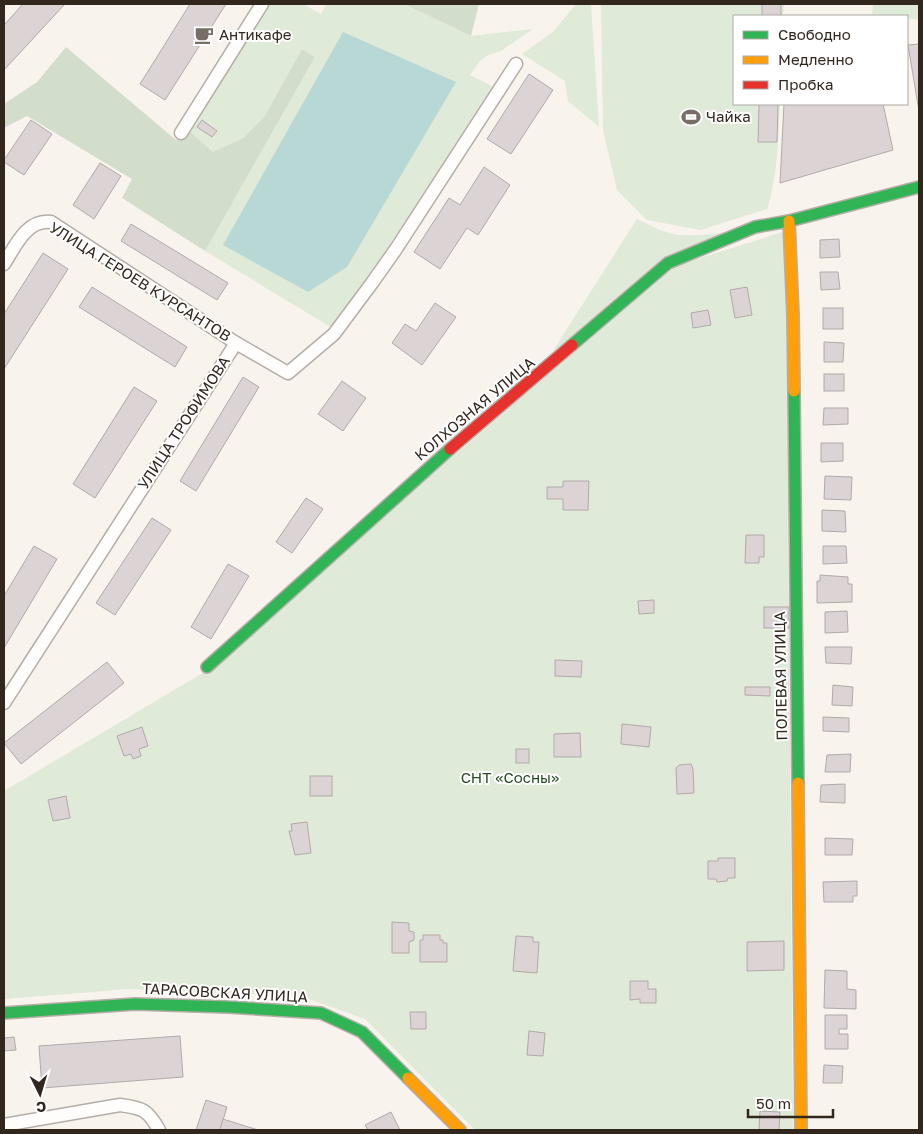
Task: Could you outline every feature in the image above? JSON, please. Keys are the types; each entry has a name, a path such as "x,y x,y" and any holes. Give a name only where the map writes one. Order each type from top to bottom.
{"street":[{"path":"181,133 262,4"},
{"name":"УЛИЦА ТРОФИМОВА","path":"4,703 236,343 288,374 334,334 396,249 516,64"},
{"name":"КОЛХОЗНАЯ УЛИЦА","path":"207,666 424,471 668,263 755,227 789,221 919,187"},
{"name":"ПОЛЕВАЯ УЛИЦА","path":"789,221 793,315 801,1130"},
{"name":"УЛИЦА ГЕРОЕВ КУРСАНТОВ","path":"4,264 28,228 41,222 51,222 236,343"},
{"name":"ТАРАСОВСКАЯ УЛИЦА","path":"4,1013 135,1004 321,1013 362,1032 460,1130"},
{"path":"4,1125 120,1105 137,1107 151,1116 159,1130"}],"green space":[{"path":"266,4 303,4 321,14 326,4 404,4 471,36 533,29 501,51 488,55 480,61 470,75 494,87 334,329 205,251 315,57 302,49 264,117 243,138 213,152 186,128"},
{"path":"404,4 479,4 471,36"},
{"path":"576,4 591,4 599,127 568,101 565,81 522,54 554,31"},
{"name":"Чайка","path":"601,4 784,4 783,15 733,15 733,105 780,105 775,170 767,209 700,230 647,220 617,190 603,130"},
{"path":"873,4 919,4 919,20 908,18 908,15 872,15"},
{"path":"66,47 176,140 183,135 186,128 213,152 243,138 264,117 302,49 315,57 205,251 122,198 132,179 27,116 4,128 4,104 37,82"},
{"path":"637,219 669,233 697,235 724,233 553,351"},
{"name":"СНТ «Сосны»","path":"786,231 793,1130 475,1130 365,1019 300,996 129,989 4,999 4,791 218,664 294,593 675,266"}],"water":[{"path":"343,32 456,82 347,267 308,292 223,245"}],"building":[{"path":"23,4 65,4 4,70 4,25"},
{"path":"190,4 226,4 165,100 140,84"},
{"path":"762,4 781,4 781,15 762,15"},
{"path":"919,44 919,111 908,45"},
{"path":"529,74 553,90 511,154 487,139"},
{"path":"759,105 778,105 777,142 758,142"},
{"path":"784,105 883,105 893,150 780,183"},
{"path":"31,120 52,134 24,175 4,162 4,160"},
{"path":"202,120 217,131 212,137 197,127"},
{"path":"100,163 121,176 94,219 73,205"},
{"path":"484,167 510,185 478,235 467,228 440,269 414,252 449,198 460,205"},
{"path":"131,224 228,283 217,300 121,241"},
{"path":"839,239 840,257 820,258 820,240"},
{"path":"43,253 68,269 4,369 4,314"},
{"path":"820,272 838,272 840,289 821,290"},
{"path":"92,287 187,347 175,367 79,307"},
{"path":"747,287 752,315 735,318 730,290"},
{"path":"435,303 456,317 422,365 392,343 405,324 416,331"},
{"path":"823,308 843,308 843,329 823,329"},
{"path":"708,310 711,325 693,328 691,313"},
{"path":"824,342 844,343 843,362 824,362"},
{"path":"824,374 844,374 844,391 824,391"},
{"path":"243,377 259,387 196,491 180,481"},
{"path":"342,381 366,398 343,431 318,414"},
{"path":"134,387 157,401 95,498 73,484"},
{"path":"824,408 848,408 848,424 823,425"},
{"path":"821,443 843,443 843,461 821,462"},
{"path":"825,476 852,477 851,500 824,499"},
{"path":"563,481 589,481 588,510 563,510 563,499 547,499 547,487 563,487"},
{"path":"306,498 323,509 292,553 276,542"},
{"path":"822,510 845,511 846,532 822,531"},
{"path":"152,518 171,530 115,615 96,603"},
{"path":"746,535 764,535 764,557 759,557 759,563 745,563"},
{"path":"34,546 57,559 4,648 4,596"},
{"path":"823,546 846,546 847,563 823,564"},
{"path":"228,564 249,576 211,639 191,627"},
{"path":"820,575 848,577 848,584 852,584 852,602 817,603 817,581 820,581"},
{"path":"654,600 654,613 639,614 638,601"},
{"path":"764,607 789,607 789,628 764,628"},
{"path":"847,611 848,632 825,633 825,612"},
{"path":"825,647 852,647 851,664 826,663"},
{"path":"555,660 582,661 581,677 555,676"},
{"path":"107,662 124,683 21,764 4,743"},
{"path":"833,685 853,687 852,706 832,705"},
{"path":"745,687 770,687 770,696 745,695"},
{"path":"823,717 849,718 849,732 823,731"},
{"path":"622,724 651,727 649,747 621,744"},
{"path":"142,727 148,746 139,749 141,756 133,759 131,754 124,756 117,736"},
{"path":"580,733 581,757 554,757 554,734"},
{"path":"516,749 529,749 529,763 516,763"},
{"path":"851,754 850,772 825,772 827,755"},
{"path":"691,764 694,793 677,794 676,768 679,765"},
{"path":"310,776 332,776 332,796 310,796"},
{"path":"845,784 845,803 820,802 821,785"},
{"path":"66,796 70,818 53,821 48,800"},
{"path":"307,822 311,853 295,855 289,831 292,831 291,824"},
{"path":"825,838 853,839 852,855 825,855"},
{"path":"718,858 735,858 735,878 728,878 727,881 717,882 716,879 708,879 708,861 718,861"},
{"path":"857,881 857,896 853,896 853,902 824,902 823,882"},
{"path":"392,922 409,923 409,931 414,932 414,940 409,942 409,953 392,953"},
{"path":"423,935 440,935 440,940 443,940 443,943 447,943 447,962 420,962 420,940 423,940"},
{"path":"516,936 533,937 533,942 539,942 537,973 513,971"},
{"path":"784,941 784,970 747,971 747,942"},
{"path":"825,970 847,971 847,989 856,990 856,1009 824,1008"},
{"path":"630,981 648,981 648,989 656,989 656,1003 640,1003 640,999 630,1000"},
{"path":"410,1012 426,1012 426,1029 411,1029"},
{"path":"825,1015 847,1015 847,1029 839,1029 839,1034 848,1034 848,1049 825,1049"},
{"path":"529,1031 545,1033 543,1056 527,1055"},
{"path":"180,1036 183,1077 42,1088 39,1046"},
{"path":"14,1037 16,1050 4,1051 4,1038"},
{"path":"824,1065 843,1066 842,1083 823,1083"},
{"path":"206,1100 227,1107 220,1130 196,1130"},
{"path":"760,1111 780,1112 779,1130 759,1130"},
{"path":"391,1112 400,1130 368,1130 365,1125"},
{"path":"223,1119 258,1130 220,1130"}],"traffic: fast":[{"path":"572,345 668,263 755,227 789,221 919,187"},
{"path":"794,391 798,783"},
{"path":"207,667 450,449"},
{"path":"4,1013 135,1004 321,1013 362,1032 408,1078"}],"traffic: slow":[{"path":"789,221 794,391"},
{"path":"798,783 801,1130"},
{"path":"408,1078 460,1130"}],"traffic: jam":[{"path":"450,449 572,345"}],"place":[{"name":"Антикафе","path":"204,35"},
{"name":"Чайка","path":"691,117"}]}
